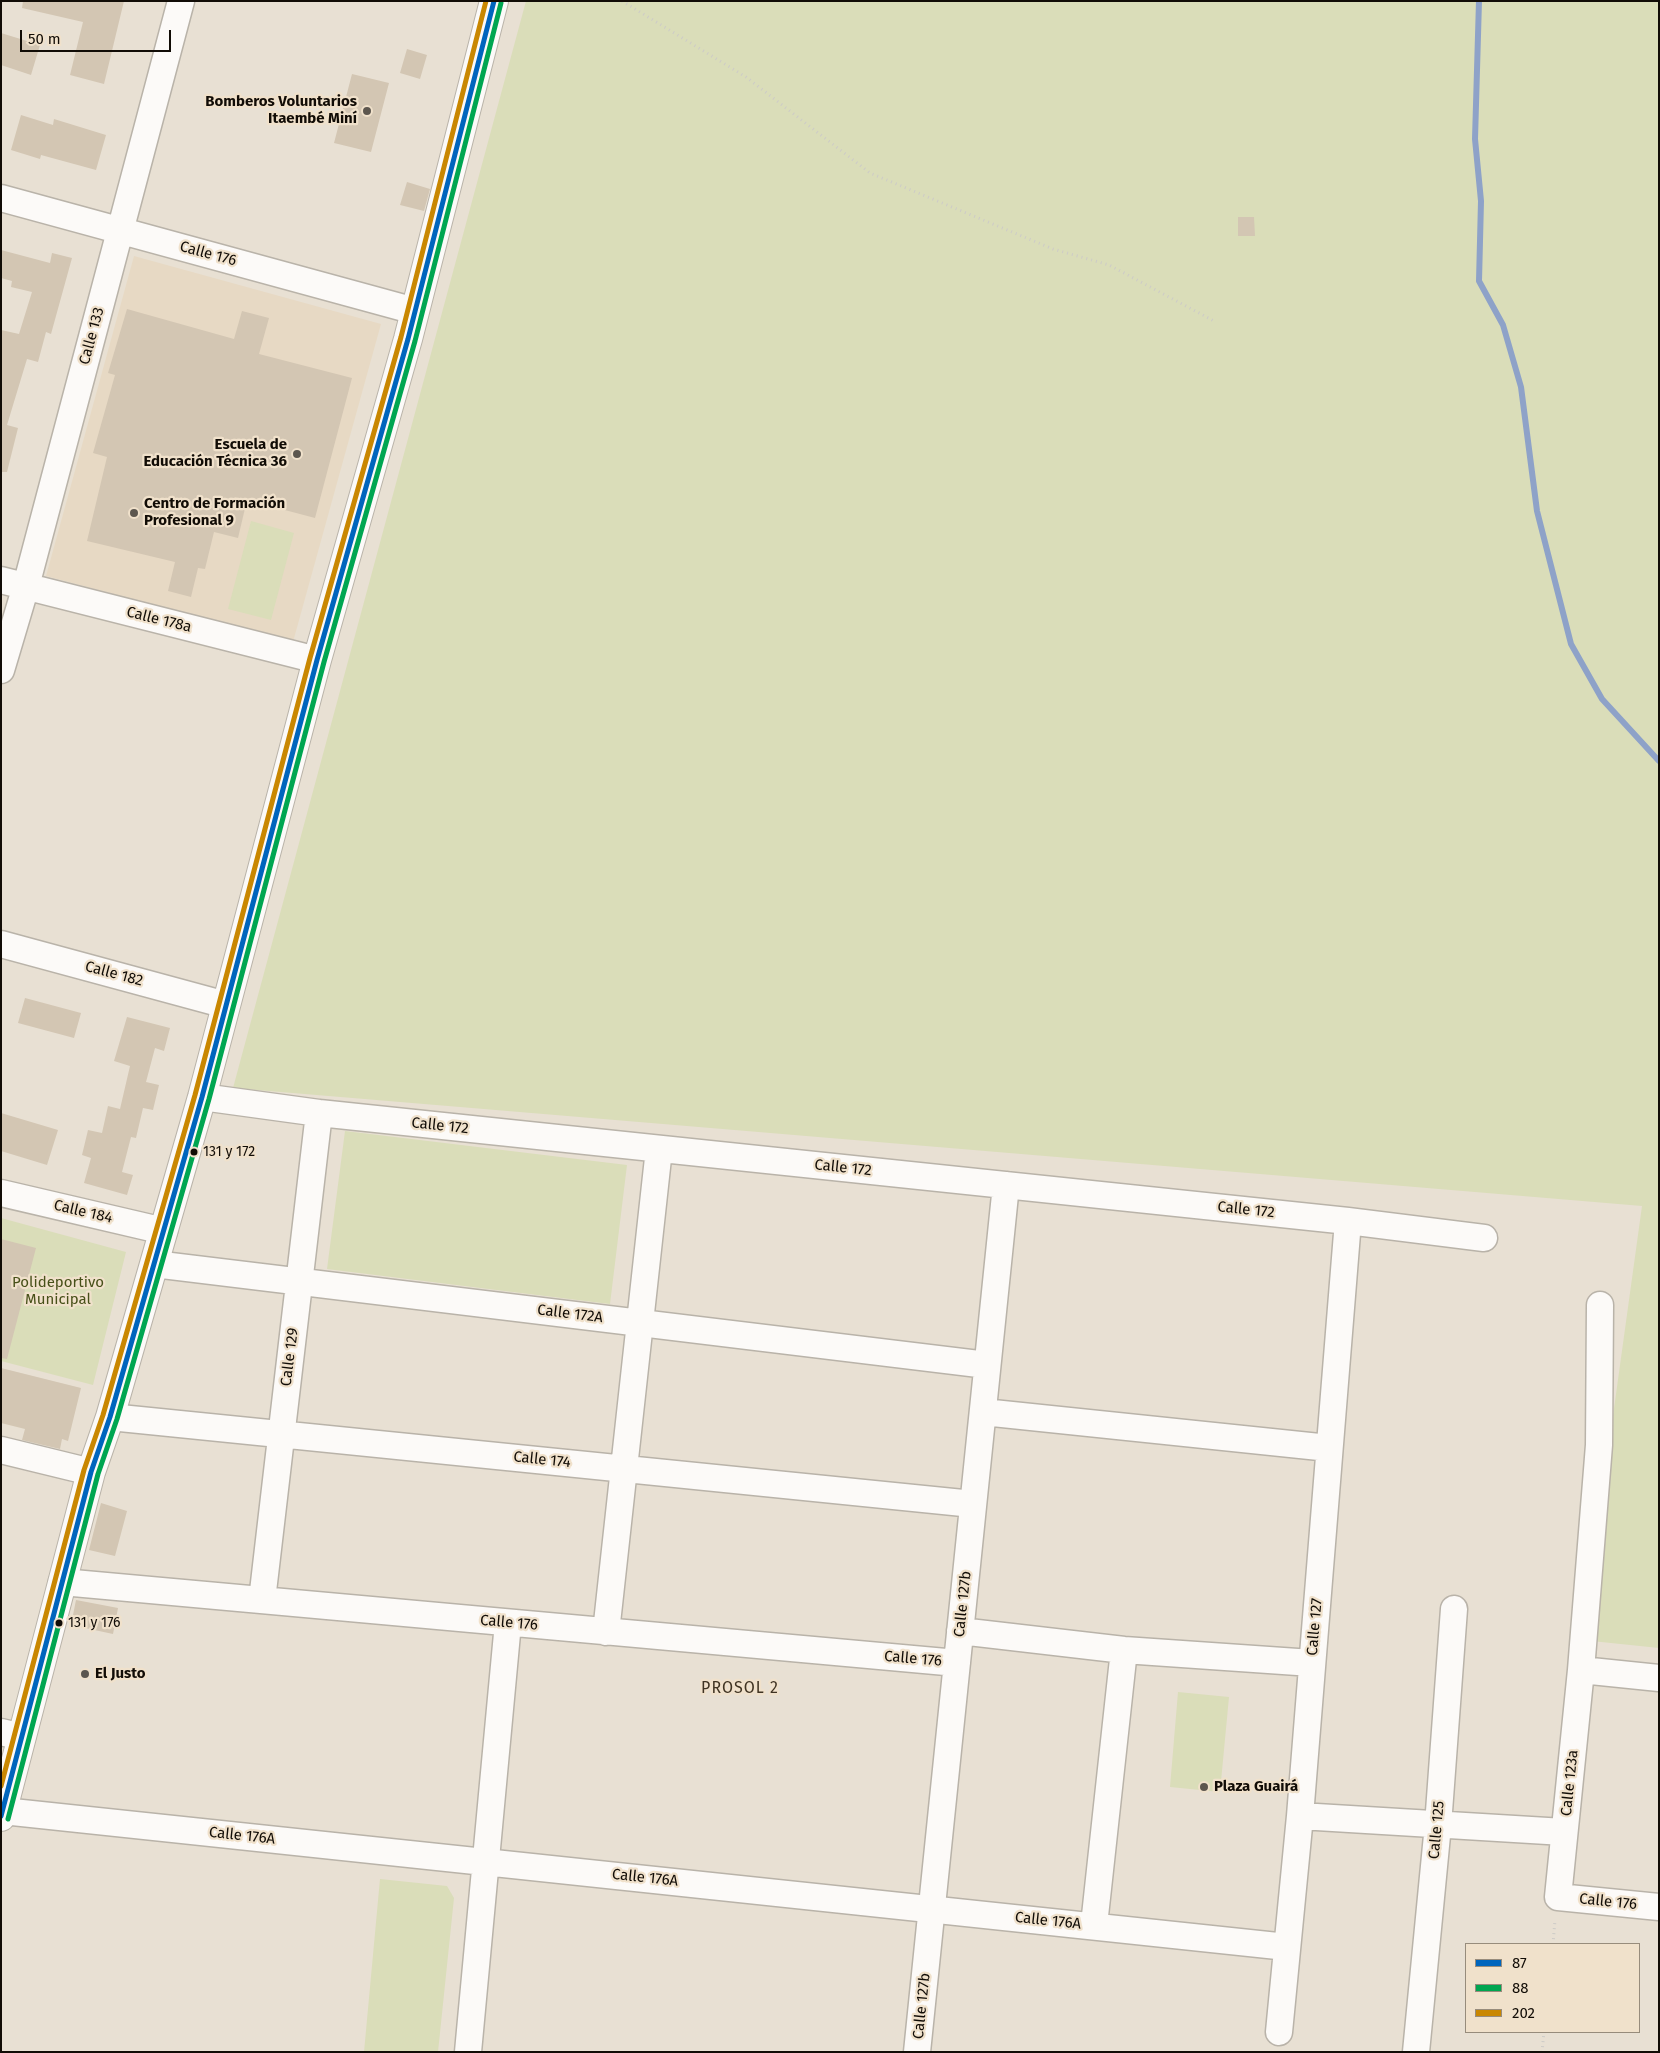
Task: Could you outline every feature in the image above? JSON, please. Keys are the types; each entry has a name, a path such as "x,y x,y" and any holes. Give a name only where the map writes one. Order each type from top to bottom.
{"main road":[{"path":"2,1814 12,1735 62,1582 91,1472 110,1417 202,1097 317,660 415,311 494,1"}],"street":[{"name":"Calle 133","path":"1,670 14,583 120,230 181,1"},
{"name":"Calle 176","path":"1,198 415,311"},
{"name":"Calle 178a","path":"14,583 317,660"},
{"name":"Calle 182","path":"1,944 226,1005"},
{"name":"Calle 172","path":"202,1097 319,1113 1348,1221 1484,1238"},
{"name":"Calle 129","path":"262,1600 319,1113"},
{"path":"606,1632 659,1149"},
{"name":"Calle 127b","path":"917,2052 1006,1185"},
{"name":"Calle 184","path":"1,1193 164,1232"},
{"name":"Calle 127","path":"1279,2032 1300,1816 1348,1221"},
{"name":"Calle 172A","path":"154,1264 987,1365"},
{"name":"Calle 123a","path":"1558,1897 1582,1670 1599,1444 1600,1305"},
{"path":"982,1412 1329,1448"},
{"name":"Calle 174","path":"110,1417 973,1504"},
{"path":"1,1450 91,1472"},
{"name":"Calle 176","path":"62,1582 957,1663"},
{"name":"Calle 125","path":"1416,2052 1438,1825 1454,1609"},
{"path":"468,2052 508,1623"},
{"path":"960,1631 1124,1650 1312,1663"},
{"path":"1094,1925 1124,1650"},
{"path":"1582,1670 1659,1678"},
{"name":"Calle 176A","path":"2,1814 486,1861 1287,1947"},
{"path":"1300,1816 1564,1832"},
{"name":"Calle 176","path":"1558,1897 1659,1907"}],"path":[{"path":"622,1 746,77 870,173 1052,249 1109,265 1214,321"},
{"path":"1542,2052 1544,2033"}],"shaded area":[{"path":"134,256 381,324 293,642 46,576"}],"green space":[{"path":"526,1 1659,1 1659,1648 1582,1640 1642,1206 233,1088"},
{"path":"251,521 294,533 271,620 228,609"},
{"path":"345,1131 627,1165 610,1304 327,1269"},
{"name":"Polideportivo Municipal","path":"1,1218 126,1252 93,1385 1,1361"},
{"path":"1178,1692 1229,1697 1220,1792 1170,1787"},
{"path":"380,1879 447,1886 454,1898 438,2052 364,2052"}],"building":[{"path":"23,1 124,1 104,84 70,75 83,22 22,8"},
{"path":"1,33 40,45 31,75 1,65"},
{"path":"407,49 427,55 420,79 400,73"},
{"path":"352,74 389,83 371,152 334,143"},
{"path":"21,115 53,125 54,119 106,135 96,170 41,155 40,159 11,150"},
{"path":"407,182 430,189 424,211 400,205"},
{"path":"1238,217 1254,217 1255,236 1238,236"},
{"path":"1,250 50,263 52,253 72,258 51,334 46,332 38,362 27,359 7,425 18,428 7,472 1,472 1,330 19,334 32,292 11,287 12,281 1,278"},
{"path":"127,309 234,339 242,311 269,318 259,354 352,378 315,518 247,500 238,538 214,532 205,569 198,568 191,597 168,591 175,562 87,541 107,457 93,453 115,375 108,373"},
{"path":"25,998 81,1013 74,1038 18,1023"},
{"path":"127,1017 170,1028 164,1051 155,1048 146,1082 159,1085 153,1110 143,1108 136,1138 131,1137 122,1172 133,1175 127,1195 84,1183 91,1158 82,1155 88,1130 102,1133 108,1106 120,1109 130,1066 114,1061"},
{"path":"1,1113 58,1130 47,1165 1,1151"},
{"path":"1,1239 36,1248 7,1359 1,1358"},
{"path":"1,1368 81,1388 68,1441 62,1439 60,1449 22,1440 25,1429 1,1423"},
{"path":"101,1503 127,1511 115,1556 89,1550"},
{"path":"76,1600 118,1608 113,1634 71,1625"}],"waterway":[{"path":"1479,1 1475,139 1481,201 1479,281 1503,325 1521,387 1537,511 1571,644 1602,699 1659,761"}],"transit line":[{"name":"202","path":"1,1786 84,1470 103,1415 195,1095 310,658 401,337 486,1"},
{"name":"87","path":"1,1816 91,1472 110,1417 202,1097 317,660 408,339 494,1"},
{"name":"88","path":"8,1819 98,1474 117,1419 209,1099 324,662 415,341 501,3"}],"place":[{"name":"Bomberos Voluntarios Itaembé Miní","path":"367,111"},
{"name":"Escuela de Educación Técnica 36","path":"297,454"},
{"name":"Centro de Formación Profesional 9","path":"134,513"},
{"name":"131 y 172","path":"194,1152"},
{"name":"131 y 176","path":"59,1623"},
{"name":"El Justo","path":"85,1674"},
{"name":"Plaza Guairá","path":"1204,1787"}],"district":[{"name":"PROSOL 2","path":"740,1689"}]}
